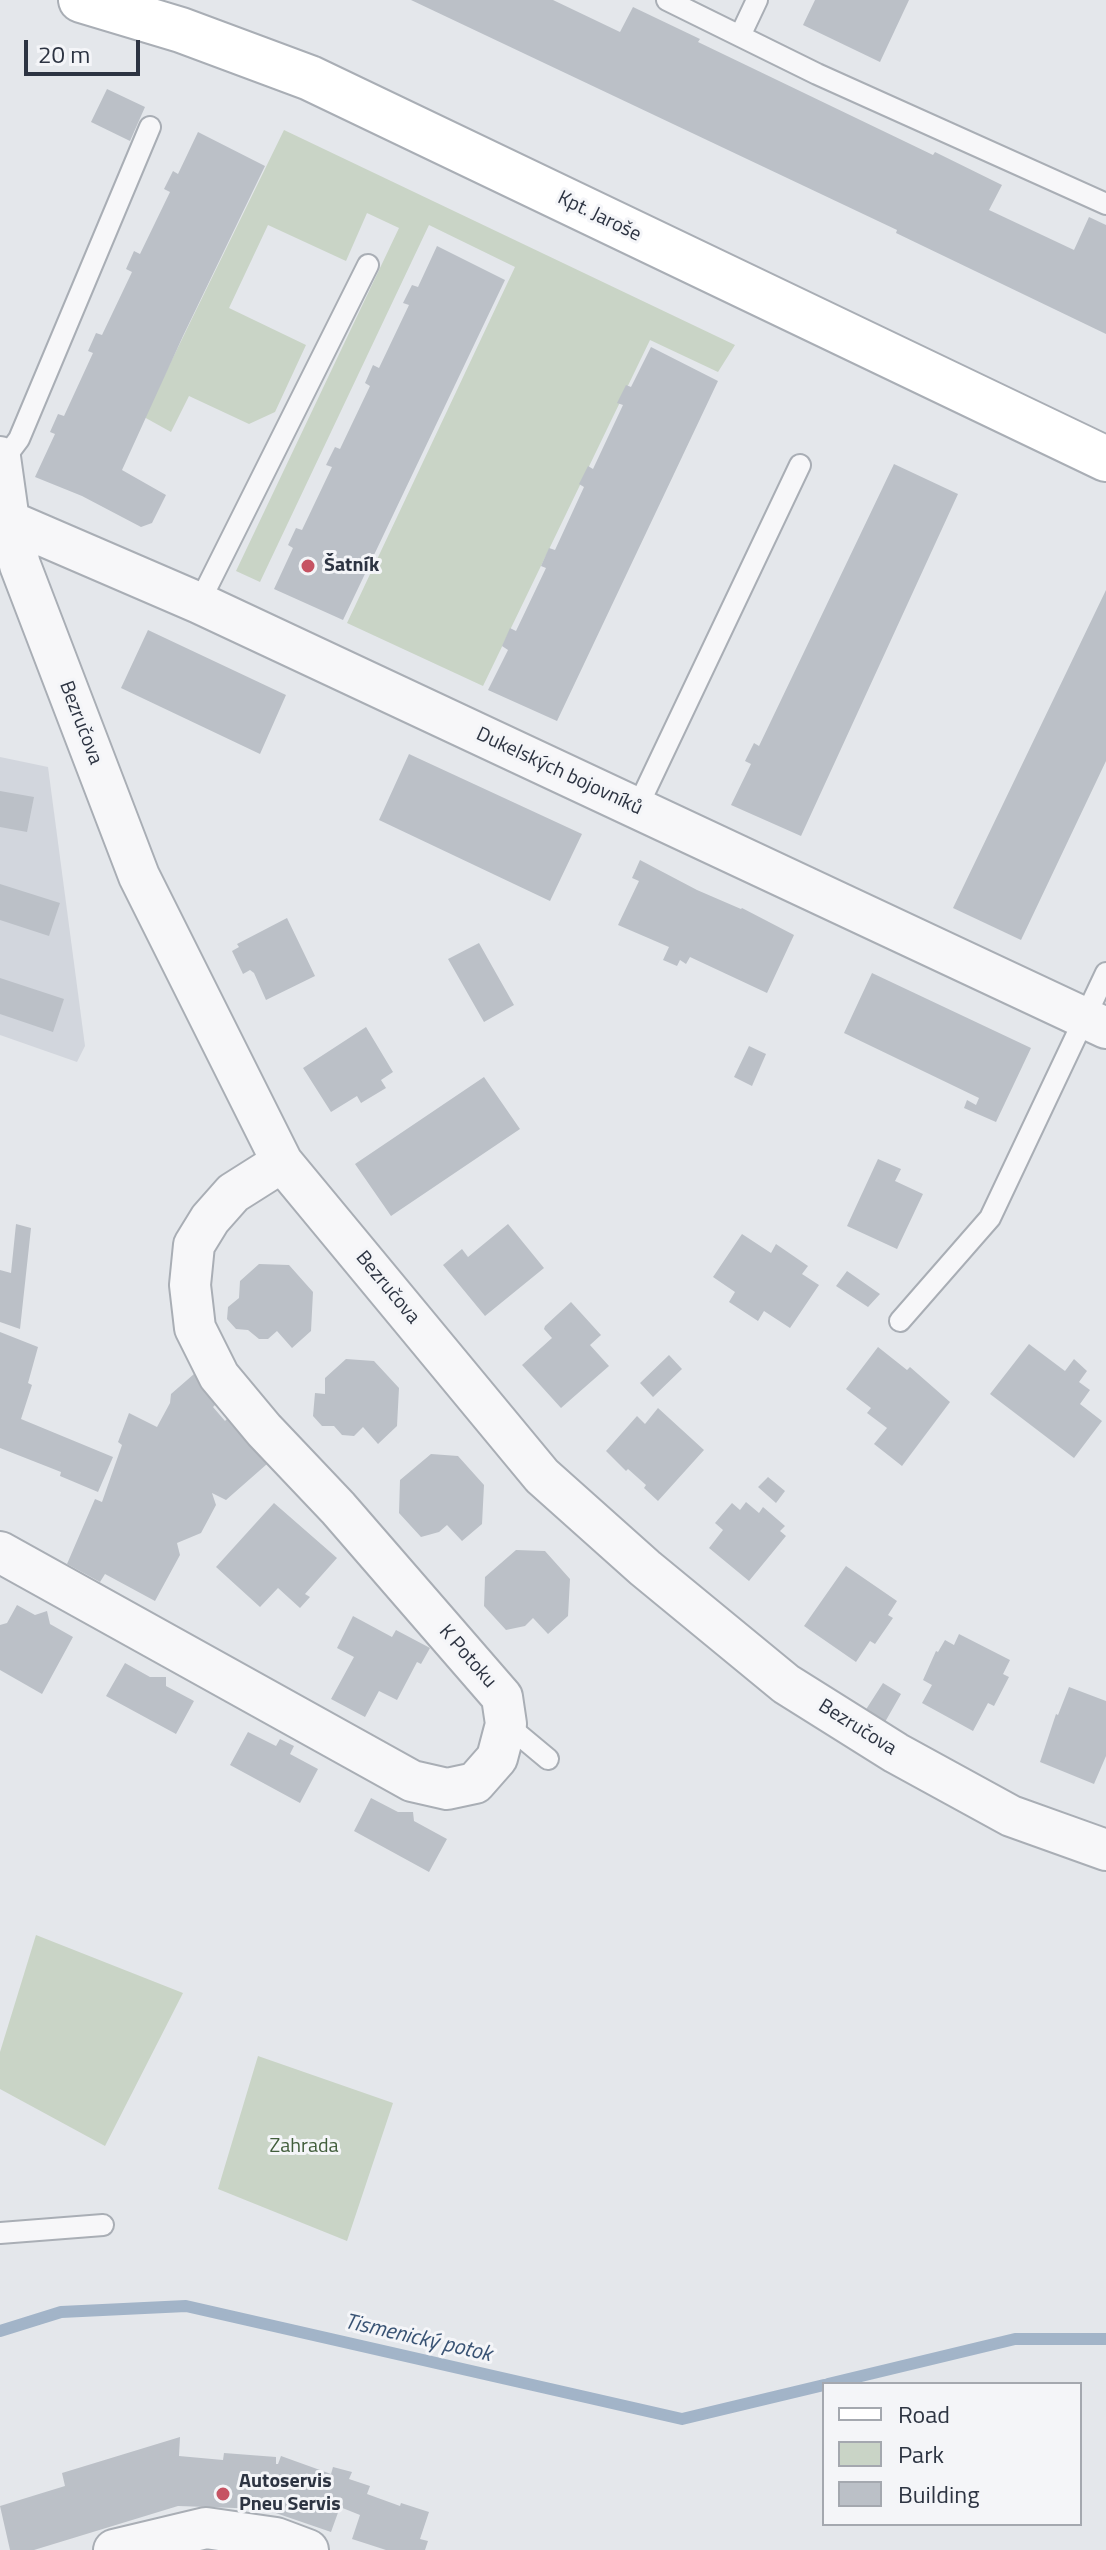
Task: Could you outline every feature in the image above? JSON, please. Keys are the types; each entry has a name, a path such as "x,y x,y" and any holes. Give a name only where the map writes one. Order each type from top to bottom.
{"street":[{"name":"Kpt. Jaroše","path":"81,0 181,30 310,78 1106,459"},
{"name":"Bezručova","path":"0,457 4,530 139,876 282,1162 542,1476 645,1568 786,1684 896,1753 1011,1816 1106,1850"},
{"name":"Dukelských bojovníků","path":"4,530 199,603 1095,1022"},
{"name":"K Potoku","path":"282,1162 233,1193 210,1219 194,1245 190,1285 195,1328 219,1376 502,1697 506,1724"},
{"path":"0,1552 412,1781 447,1789 475,1783 497,1758 506,1724"},
{"path":"114,2550 206,2528 276,2538 308,2550"}],"lane":[{"path":"667,0 817,74 1106,204"},
{"path":"740,36 757,0"},
{"path":"1,463 19,439 150,127"},
{"path":"199,603 368,265"},
{"path":"637,808 800,465"},
{"path":"900,1321 990,1218 1095,1022 1106,973"},
{"path":"506,1724 548,1759"},
{"path":"0,2233 103,2225"}],"shaded area":[{"path":"0,757 48,767 85,1046 77,1062 0,1035"}],"green space":[{"path":"284,130 735,345 718,372 650,340 483,686 347,623 515,267 429,225 260,582 236,571 399,228 367,213 346,261 268,225 229,308 306,345 275,412 249,424 189,396 171,432 144,417"},
{"path":"36,1935 183,1993 105,2146 0,2089 0,2052"},
{"name":"Zahrada","path":"258,2056 393,2103 347,2241 218,2189"}],"building":[{"path":"411,0 553,0 620,32 633,7 700,39 698,42 1002,185 989,210 1074,250 1089,217 1106,225 1106,334 896,233 897,230"},
{"path":"815,0 909,0 880,62 803,25"},
{"path":"107,89 145,107 130,141 91,122"},
{"path":"198,132 265,166 122,470 166,495 152,523 141,527 82,496 35,477 55,434 50,432 58,414 64,416 93,353 88,351 96,333 102,335 132,272 126,269 134,251 140,254 170,192 164,189 173,171 178,174"},
{"path":"437,246 505,280 343,620 274,589 293,548 288,545 296,528 302,530 332,467 326,465 335,447 340,449 370,386 365,383 373,365 379,368 409,305 403,303 412,285 418,287"},
{"path":"651,347 718,381 557,721 488,690 508,650 502,646 510,628 516,631 546,568 541,566 549,548 555,550 584,487 579,484 588,466 593,469 623,405 617,403 626,385 631,387"},
{"path":"894,464 958,494 801,836 731,805 751,764 745,761 754,743 759,746"},
{"path":"1106,590 1106,761 1021,940 953,908"},
{"path":"148,630 286,695 260,754 121,688"},
{"path":"409,754 582,834 550,901 379,820"},
{"path":"0,791 34,797 27,832 0,827"},
{"path":"640,860 794,935 767,993 690,957 686,964 680,960 677,966 663,960 669,947 618,925 639,881 632,878"},
{"path":"0,884 60,903 49,936 0,920"},
{"path":"287,918 315,976 266,1000 254,973 250,970 243,974 232,951 239,947 237,944"},
{"path":"479,943 514,1005 484,1022 448,959"},
{"path":"872,973 1031,1048 996,1122 964,1108 967,1100 976,1105 979,1098 844,1033"},
{"path":"0,978 64,999 53,1032 0,1014"},
{"path":"366,1027 393,1072 381,1080 386,1088 361,1103 357,1096 331,1112 303,1068"},
{"path":"749,1046 766,1054 752,1086 734,1077"},
{"path":"484,1077 520,1129 391,1216 355,1164"},
{"path":"878,1159 901,1169 895,1181 923,1194 897,1249 847,1226"},
{"path":"16,1224 31,1228 20,1329 0,1322 0,1270 11,1273"},
{"path":"508,1224 544,1268 485,1316 443,1265 462,1249 468,1257"},
{"path":"742,1234 771,1253 776,1244 808,1266 802,1274 819,1285 790,1328 764,1311 758,1321 729,1302 735,1292 713,1277"},
{"path":"259,1264 289,1265 313,1292 311,1331 292,1348 277,1331 268,1339 259,1339 248,1330 236,1329 227,1319 228,1307 239,1298 240,1281"},
{"path":"847,1271 880,1294 868,1307 836,1286"},
{"path":"571,1302 601,1335 590,1345 609,1366 561,1408 522,1365 552,1338 545,1326"},
{"path":"0,1332 38,1347 28,1383 32,1385 21,1419 113,1457 98,1492 60,1476 61,1472 0,1448"},
{"path":"1029,1344 1065,1371 1074,1359 1087,1371 1079,1382 1090,1390 1080,1404 1102,1421 1074,1458 990,1394"},
{"path":"878,1347 907,1370 910,1367 950,1402 902,1466 874,1444 887,1428 867,1413 871,1408 846,1389"},
{"path":"669,1355 682,1369 653,1397 640,1383"},
{"path":"346,1359 374,1361 399,1388 397,1426 378,1444 363,1427 354,1436 342,1435 334,1426 322,1426 313,1416 315,1393 325,1394 325,1378"},
{"path":"194,1374 219,1401 213,1407 267,1464 226,1500 212,1493 216,1505 201,1533 177,1543 180,1555 155,1601 105,1574 100,1582 67,1564 95,1499 102,1502 122,1445 118,1442 129,1413 157,1427 170,1403 171,1394"},
{"path":"658,1408 704,1450 658,1501 644,1488 646,1485 606,1451 637,1416 645,1424"},
{"path":"431,1454 458,1456 484,1485 482,1524 462,1541 447,1525 439,1532 421,1537 399,1513 400,1480"},
{"path":"768,1477 785,1491 776,1503 758,1487"},
{"path":"746,1502 759,1513 763,1507 785,1526 780,1531 786,1536 749,1581 709,1548 723,1530 715,1523 732,1503 740,1510"},
{"path":"274,1503 337,1558 305,1594 310,1597 300,1608 278,1588 260,1607 216,1567"},
{"path":"516,1550 545,1551 570,1579 568,1616 548,1634 533,1618 525,1626 506,1630 484,1606 485,1577"},
{"path":"846,1566 897,1601 888,1615 893,1618 875,1644 870,1641 856,1662 804,1626"},
{"path":"17,1605 35,1615 47,1611 50,1624 73,1637 42,1694 0,1670 0,1625 7,1623"},
{"path":"353,1616 392,1637 396,1630 430,1648 421,1664 417,1662 397,1700 379,1691 365,1717 331,1699 354,1657 337,1648"},
{"path":"959,1634 1010,1660 1003,1674 1009,1677 994,1706 988,1703 973,1731 922,1703 932,1685 923,1680 936,1651 945,1640 954,1645"},
{"path":"125,1663 150,1677 166,1677 166,1686 194,1701 176,1734 106,1696"},
{"path":"883,1683 901,1694 885,1722 865,1711"},
{"path":"1069,1687 1106,1701 1106,1756 1094,1784 1040,1762"},
{"path":"248,1732 276,1746 280,1739 294,1746 290,1754 318,1769 300,1803 230,1765"},
{"path":"371,1798 398,1812 413,1812 414,1821 447,1839 429,1872 354,1831"},
{"path":"180,2437 179,2456 223,2460 224,2453 276,2457 278,2464 281,2456 331,2474 333,2467 352,2472 349,2479 370,2486 367,2494 429,2512 420,2539 428,2541 425,2550 386,2550 352,2539 360,2515 340,2507 331,2532 264,2509 178,2506 34,2550 10,2550 0,2506 65,2486 62,2473"}],"waterway":[{"name":"Tismenický potok","path":"0,2331 61,2312 186,2306 682,2419 822,2385"},
{"name":"Tismenický potok","path":"836,2382 1015,2339 1106,2339"}],"place":[{"name":"Šatník","path":"308,566"},
{"name":"Autoservis Pneu Servis","path":"223,2494"}]}
